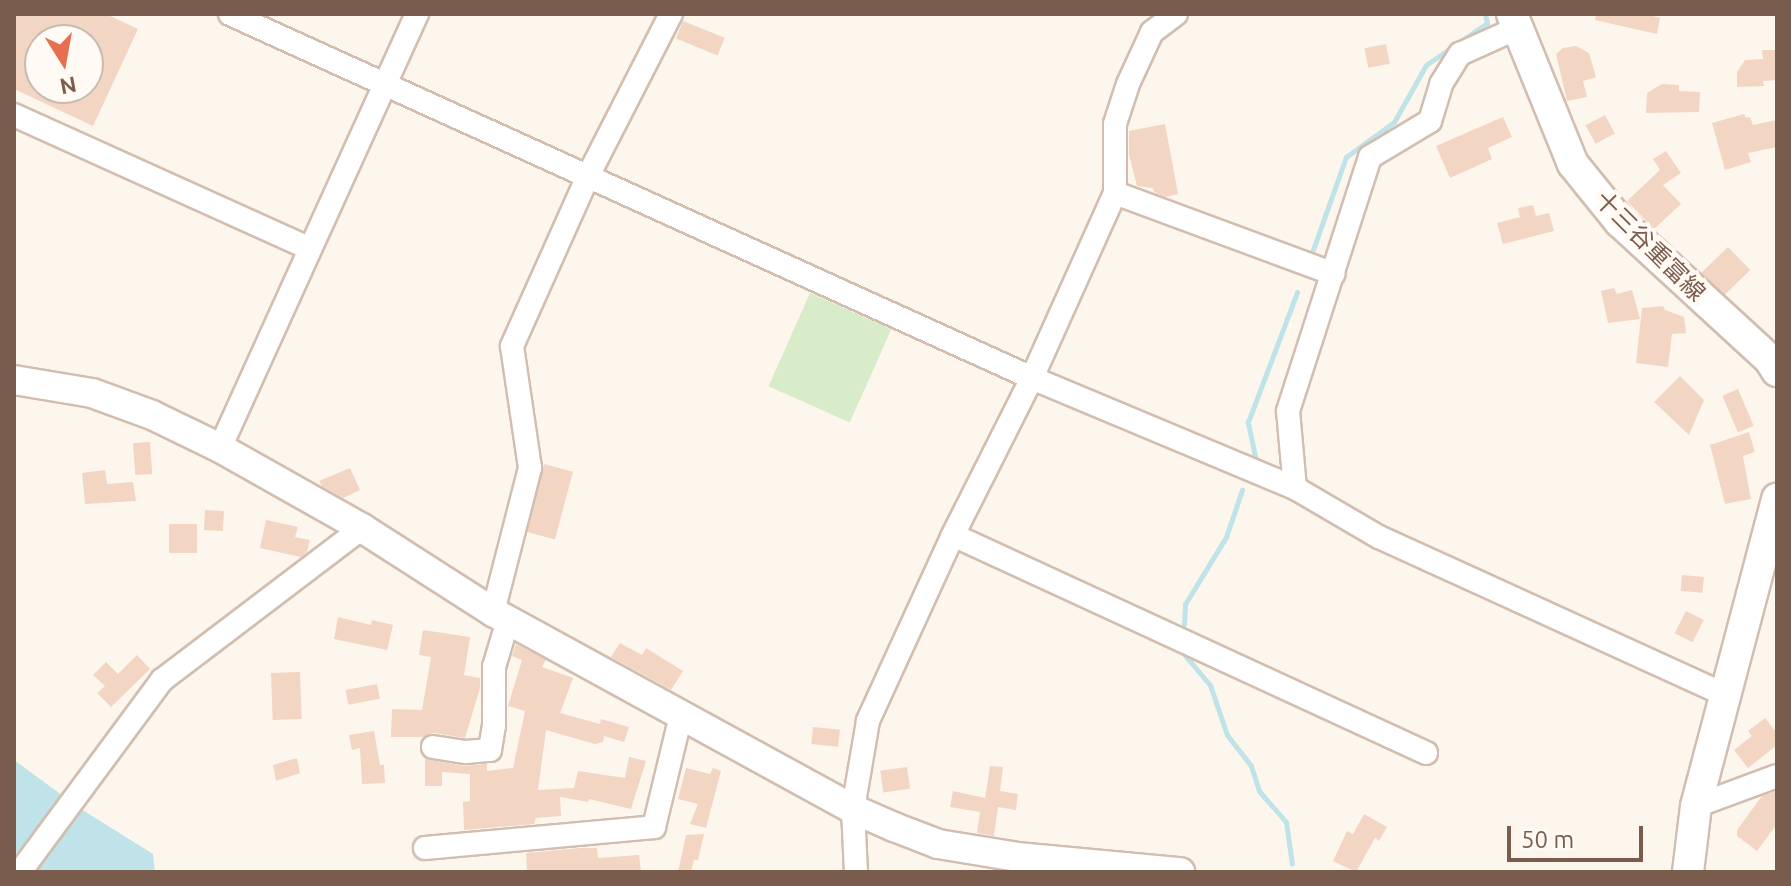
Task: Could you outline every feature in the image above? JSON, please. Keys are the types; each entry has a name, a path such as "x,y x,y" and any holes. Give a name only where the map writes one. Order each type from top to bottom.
{"main road":[{"name":"十三谷重富線","path":"1514,22 1573,164 1620,222 1770,360 1777,371"},
{"path":"1688,872 1696,806 1777,499"}],"street":[{"path":"230,14 1032,378 1295,488 1379,537 1724,694"},
{"path":"220,448 308,248 417,14"},
{"path":"433,747 466,752 490,750 500,616 530,468 512,346 587,178 671,14"},
{"path":"856,872 853,809 868,721 953,535 1032,378 1115,193 1115,124 1152,32 1166,16"},
{"path":"1295,488 1288,411 1370,157 1430,121 1441,84 1460,54 1514,22"},
{"path":"14,115 308,248"},
{"path":"1115,193 1334,274"},
{"path":"14,380 92,393 152,415 220,448 362,528 500,616 853,809 938,844 1019,864 1171,872"},
{"path":"20,872 162,680 362,528"},
{"path":"953,535 1426,753"},
{"path":"425,848 654,827 681,715"},
{"path":"1696,806 1777,776"}],"green space":[{"path":"810,293 891,329 850,422 769,386"}],"water":[{"path":"14,760 81,809 153,854 155,872 14,872"}],"building":[{"path":"14,14 106,14 138,29 104,102 104,24 24,24 24,94 14,89"},
{"path":"1596,14 1645,14 1660,18 1657,34 1595,20"},
{"path":"683,21 725,38 718,55 676,39"},
{"path":"1386,44 1390,64 1368,68 1364,48"},
{"path":"1576,46 1589,53 1596,77 1583,81 1587,97 1567,101 1556,54 1563,48"},
{"path":"1762,50 1777,50 1777,80 1763,81 1764,86 1737,87 1737,72 1745,60 1763,59"},
{"path":"1662,84 1679,85 1679,91 1700,92 1699,112 1646,113 1647,93"},
{"path":"46,104 103,104 93,126"},
{"path":"1744,114 1746,118 1750,117 1753,125 1777,120 1777,147 1748,153 1751,162 1725,170 1712,123"},
{"path":"1605,115 1615,134 1595,144 1586,125"},
{"path":"1503,117 1512,137 1488,148 1492,159 1450,178 1436,146"},
{"path":"1165,124 1178,194 1165,197 1154,192 1153,188 1137,186 1129,155 1129,131"},
{"path":"1666,151 1681,173 1663,185 1681,204 1654,229 1627,201 1660,170 1653,159"},
{"path":"1533,205 1536,216 1549,213 1554,231 1503,244 1497,223 1520,217 1518,208"},
{"path":"1728,247 1750,270 1724,296 1701,273"},
{"path":"1614,288 1617,294 1632,290 1640,319 1608,323 1601,291"},
{"path":"1663,306 1665,310 1684,317 1686,333 1672,334 1668,367 1636,363 1642,308"},
{"path":"1680,376 1704,400 1689,435 1654,402"},
{"path":"1738,389 1754,426 1738,432 1722,396"},
{"path":"1749,432 1755,452 1743,456 1751,499 1725,504 1710,445"},
{"path":"150,442 152,474 135,475 133,443"},
{"path":"544,464 573,472 555,539 526,532"},
{"path":"350,468 360,490 343,498 319,481"},
{"path":"105,470 107,484 133,482 136,501 85,504 82,473"},
{"path":"205,510 224,511 223,531 204,530"},
{"path":"266,520 298,527 295,537 310,540 307,552 301,557 260,548"},
{"path":"169,524 197,524 197,553 169,553"},
{"path":"1682,575 1704,577 1703,593 1681,591"},
{"path":"1686,611 1704,620 1692,642 1675,633"},
{"path":"338,617 371,625 372,620 393,625 387,650 334,639"},
{"path":"423,630 470,637 464,675 480,678 480,688 465,738 434,733 423,737 391,737 392,709 422,710 431,657 419,655"},
{"path":"620,643 642,655 646,648 683,671 671,690 611,657"},
{"path":"516,644 546,660 542,667 573,678 560,713 600,724 601,719 629,727 624,742 604,736 603,742 595,744 546,730 538,790 574,788 578,771 625,778 629,757 646,761 631,809 589,799 588,802 560,797 561,816 536,818 534,824 464,830 463,802 470,801 470,774 442,772 442,786 425,786 425,759 464,766 487,764 487,771 513,768 525,711 508,706 522,660 512,656"},
{"path":"137,655 150,669 111,707 97,693 105,686 93,675 106,662 118,674"},
{"path":"300,672 302,719 273,720 271,673"},
{"path":"377,684 380,699 348,705 346,690"},
{"path":"1765,718 1777,733 1777,745 1748,768 1734,750 1752,736 1748,731"},
{"path":"813,727 840,730 838,747 811,744"},
{"path":"374,731 380,765 384,765 385,783 362,784 360,748 352,750 349,735"},
{"path":"297,758 300,773 276,781 273,765"},
{"path":"990,766 1003,767 1000,791 1018,794 1016,810 998,807 994,836 977,833 980,812 950,807 953,791 985,798"},
{"path":"907,767 910,789 883,793 880,771"},
{"path":"686,768 710,774 713,768 721,771 706,828 690,824 698,804 678,799"},
{"path":"1777,791 1777,824 1757,851 1737,836 1737,830 1762,796"},
{"path":"1364,814 1387,827 1379,841 1375,838 1356,872 1333,861 1347,831 1353,834"},
{"path":"704,834 698,860 694,860 691,872 678,872 686,835"},
{"path":"597,848 598,858 639,855 641,872 527,872 526,853"}],"waterway":[{"path":"1310,258 1346,157 1394,122 1426,65 1487,23 1485,14"},
{"path":"1255,456 1248,422 1297,292"},
{"path":"1184,624 1185,604 1226,537 1242,490"},
{"path":"1183,653 1210,685 1227,735 1251,766 1259,791 1286,822 1292,864"}]}
